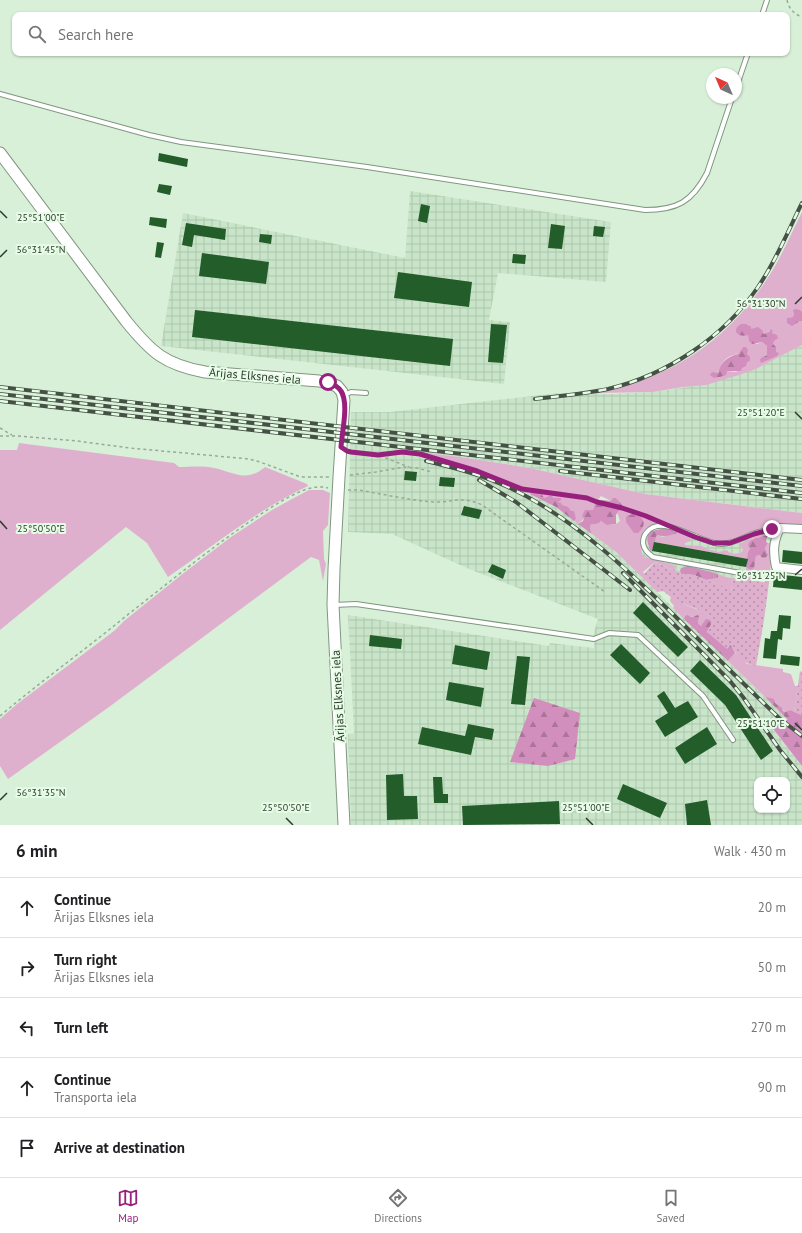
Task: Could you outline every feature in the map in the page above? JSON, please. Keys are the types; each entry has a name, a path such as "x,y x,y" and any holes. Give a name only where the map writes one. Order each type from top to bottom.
{"street":[{"name":"Ārijas Elksnes iela","path":"0,153 126,321 140,338 157,354 176,365 205,372 328,382 339,388 343,395 344,410 338,490 333,605 344,825"},
{"path":"802,529 780,528 776,537 773,552 776,566 802,570"}],"lane":[{"path":"763,12 767,0"},
{"path":"742,70 747,56"},
{"path":"0,94 149,135 181,142 367,167 621,207 652,210 672,208 690,198 697,190 707,173 730,104"},
{"path":"343,395 350,392 366,393"},
{"path":"740,573 653,557 648,554 644,548 644,536 653,526 661,525 670,526 704,540 721,544 763,531 780,528"},
{"path":"333,605 356,604 594,639 609,633 638,635 703,696 733,740"}],"path":[{"path":"787,0 791,10 802,18"},
{"path":"0,428 13,436"},
{"path":"0,436 249,459 304,477 339,476 410,467"},
{"path":"341,447 351,452 386,457 410,467 432,472"},
{"path":"378,455 402,452 420,454 477,471 522,489 587,498 646,516 670,526"},
{"path":"0,716 190,565 259,515 307,489 321,487 338,490 358,490 433,502 456,499 475,502 605,592"}],"shaded area":[{"path":"410,191 611,222 606,282 498,273 489,320 510,322 504,384 161,346 183,213 405,258"},
{"path":"802,212 802,313 794,314 793,317 788,318 787,320 795,324 802,321 802,345 756,369 706,385 653,392 599,393 649,378 693,355 713,340 732,323 749,304 765,282 780,257","holes":["772,329 772,333 775,335 773,344 776,352 764,361 763,357 767,355 767,346 762,342 757,344 749,338 748,335 764,332 764,334 766,334","743,347 747,354 741,370 735,372 727,371 720,377 714,378 725,360 737,354"]},
{"path":"802,345 802,513 645,494 530,468 460,457 422,453 479,470 516,486 556,507 616,552 766,698 788,720 767,722 802,766 802,825 351,825 348,734 354,733 348,615 549,646 550,643 594,648 594,632 598,619 469,569 392,534 348,532 351,412 390,412 559,393 610,394 653,392 687,387 756,369"},
{"path":"19,443 174,463 179,467 216,468 244,475 251,475 265,467 307,484 308,486 289,495 253,517 168,577 147,543 126,527 0,630 0,450 17,450"},
{"path":"419,452 530,468 645,494 802,513 802,527 786,526 770,528 722,541 704,538 666,523 653,524 643,533 641,540 641,548 645,558 647,557 676,566 675,571 655,562 643,572 664,591 657,592 616,552 592,534 590,528 591,524 601,521 613,525 620,521 617,512 621,507 611,501 601,496 595,503 593,510 578,524 574,521 576,519 571,512 558,502 560,498 554,498 551,495 544,498 539,493 532,492 530,494 479,470"},
{"path":"309,490 323,490 330,493 328,525 323,531 324,559 326,564 323,581 319,560 311,557 109,707 8,779 0,766 0,719 17,704 114,631 124,621 231,537 272,510"},
{"path":"655,523 667,523 730,540 751,532 745,573 735,578 726,577 700,569 680,571 681,574 675,571 676,566 649,558 645,559 642,555 641,538 646,529"},
{"path":"673,530 690,537 691,541 685,543 685,545 702,546 708,550 718,552 727,550 734,554 742,552 743,548 738,545 742,542 760,535 774,532 769,583 764,583 768,577 755,574 753,581 748,580 745,573 746,567 750,570 756,556 768,553 765,548 768,543 771,543 771,537 752,539 748,552 748,559 654,542 657,535 662,537 673,534"},
{"path":"655,562 682,574 694,575 731,590 733,578 769,583 756,666 751,665 738,656 731,645 727,649 707,632 714,619 708,614 704,615 697,609 676,601 644,574"},
{"path":"718,574 733,578 731,591 706,580 718,578"},
{"path":"671,596 715,619 712,623 710,620 701,626 698,623 699,617 685,616 684,619 673,608 674,606 670,601"},
{"path":"735,653 747,664 783,669 783,672 791,674 795,686 798,686 794,712 790,710 785,712 779,706 766,698 728,661"},
{"path":"800,671 802,672 802,715 794,712"}],"green space":[{"path":"796,309 802,312 802,321 792,326 787,323 787,318 793,317 793,310"},
{"path":"741,324 746,324 751,327 751,329 758,327 764,334 769,332 771,329 773,330 772,333 777,335 778,338 773,344 776,347 776,352 779,353 777,356 761,363 761,358 767,355 767,346 762,342 752,344 749,341 748,335 744,336 738,334 736,329"},
{"path":"743,347 746,347 748,350 747,354 750,357 750,361 747,362 746,366 742,368 741,371 727,371 726,375 714,378 710,375 712,372 718,373 725,360 738,354"},
{"path":"532,492 541,493 544,498 551,495 554,498 561,498 558,502 568,507 571,511 574,511 576,519 574,521 556,507 530,494"},
{"path":"613,498 616,498 622,505 616,515 616,524 607,525 601,521 596,524 591,524 590,528 592,534 578,524 583,521 584,518 582,516 585,510 593,510 595,503 602,500 611,501"},
{"path":"633,514 640,517 644,524 638,533 634,533 626,522 626,517"},
{"path":"668,528 677,533 667,536 657,535 652,551 650,550 647,538 650,532"},
{"path":"767,536 766,542 768,543 765,548 768,553 767,555 765,558 762,558 760,555 756,556 754,568 750,570 746,567 748,552 750,549 748,545 749,542 756,538"},
{"path":"688,566 718,574 718,578 706,580 694,575 681,574 681,568"},
{"path":"687,615 692,617 698,615 698,623 701,626 706,619 710,620 712,623 707,632 731,645 735,653 728,661 684,619"},
{"path":"766,697 774,699 775,703 785,712 790,710 802,715 802,766 767,721 788,720"},
{"path":"534,698 580,713 575,759 548,766 510,762"}],"building":[{"path":"159,153 188,159 187,167 158,161"},
{"path":"159,184 172,186 170,195 157,192"},
{"path":"421,204 430,206 427,223 418,221"},
{"path":"150,217 167,219 166,228 149,225"},
{"path":"186,223 226,229 225,240 194,235 192,247 182,245"},
{"path":"551,224 565,226 562,249 548,248"},
{"path":"594,226 605,227 603,237 593,236"},
{"path":"260,234 272,235 271,244 259,242"},
{"path":"157,242 164,243 161,258 155,257"},
{"path":"202,253 269,262 266,284 199,276"},
{"path":"513,254 526,255 525,264 512,263"},
{"path":"398,272 472,282 469,307 394,298"},
{"path":"195,310 453,339 450,366 192,337"},
{"path":"491,324 507,325 503,363 488,362"},
{"path":"405,471 417,472 416,481 404,480"},
{"path":"440,477 455,478 454,487 439,486"},
{"path":"464,506 482,510 479,519 461,515"},
{"path":"654,542 748,559 746,567 652,551"},
{"path":"783,550 802,552 802,564 782,562"},
{"path":"492,564 506,570 503,579 488,572"},
{"path":"774,574 802,577 802,590 773,587"},
{"path":"643,602 688,647 678,657 633,613"},
{"path":"779,615 791,616 790,629 783,628 782,640 778,639 776,659 763,658 765,638 770,639 771,631 777,631"},
{"path":"370,635 402,639 401,649 369,646"},
{"path":"621,644 650,673 640,684 610,655"},
{"path":"455,645 490,652 487,670 452,664"},
{"path":"781,655 800,657 799,666 780,664"},
{"path":"517,656 530,657 525,705 511,704"},
{"path":"700,660 736,695 773,751 761,760 725,705 690,671"},
{"path":"449,682 484,688 481,707 446,700"},
{"path":"664,691 675,708 688,701 698,717 665,737 655,721 668,713 657,696"},
{"path":"468,724 494,729 492,740 475,737 471,755 418,744 422,727 465,736"},
{"path":"707,727 717,744 685,764 675,748"},
{"path":"403,774 404,796 417,796 418,819 387,820 386,775"},
{"path":"433,777 442,777 443,794 448,794 448,803 434,803"},
{"path":"623,784 667,803 660,818 617,799"},
{"path":"707,800 711,825 687,825 685,804"},
{"path":"559,801 560,824 463,825 462,806"}],"railway":[{"path":"535,399 599,391 630,383 652,374 692,352 729,322 758,287 776,256 802,203"},
{"path":"0,387 802,480"},
{"path":"0,394 802,486"},
{"path":"0,401 802,493"},
{"path":"426,461 458,469 500,483 534,500 579,530 641,583 779,718 802,736"},
{"path":"560,471 802,499"},
{"path":"479,480 516,502 630,590"},
{"path":"623,573 730,681 780,750 802,777"}],"route":[{"path":"328,382 339,388 343,395 344,410 341,447 347,451 378,455 402,452 420,454 477,471 522,489 587,498 622,508 713,543 730,543 772,529"}]}
